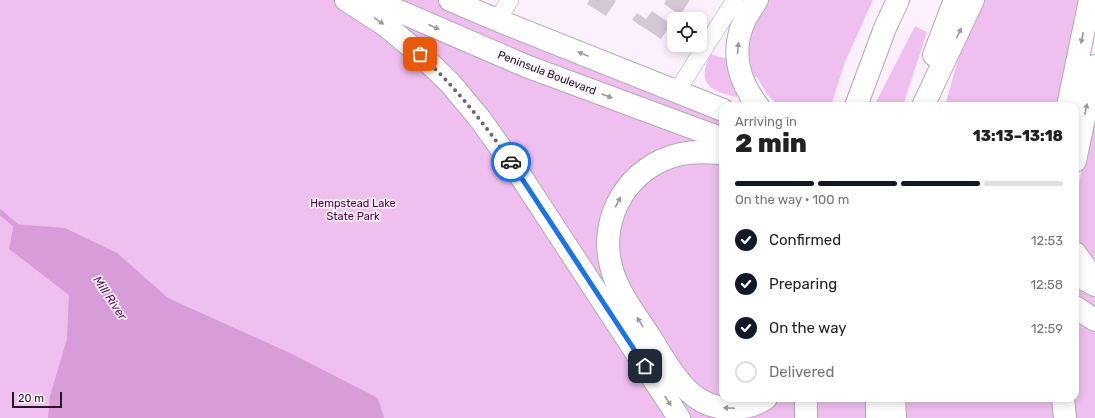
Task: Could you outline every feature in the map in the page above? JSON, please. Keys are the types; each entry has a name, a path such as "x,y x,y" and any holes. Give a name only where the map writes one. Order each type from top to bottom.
{"main road":[{"path":"346,0 385,25 415,49 450,83 480,119 518,172 679,418"},
{"name":"Peninsula Boulevard","path":"373,0 526,66 719,138"},
{"path":"450,0 719,108"},
{"path":"755,102 744,86 738,64 737,49 743,24 757,0"},
{"path":"864,82 880,0"},
{"path":"857,102 885,28 898,0"},
{"path":"919,102 955,0"},
{"path":"925,102 973,0"},
{"path":"1069,102 1090,0"},
{"path":"1079,142 1095,66"},
{"path":"719,153 696,152 680,154 650,166 633,180 620,197 613,213 608,230 608,254 614,276 624,297 675,377 689,392 706,404 727,409 739,408 758,402"},
{"path":"1079,258 1095,280"},
{"path":"1079,276 1095,285"},
{"path":"1079,310 1095,320"},
{"path":"806,402 806,418"},
{"path":"877,402 877,418"},
{"path":"894,402 895,418"},
{"path":"1063,402 1065,418"}],"street":[{"path":"497,20 510,0"},
{"path":"677,92 735,0"}],"green space":[{"name":"Hempstead Lake State Park","path":"0,0 445,0 719,114 719,402 1079,402 1079,284 1095,291 1095,418 0,418"},
{"path":"767,0 873,0 845,62 832,102 775,102 766,93 757,77 751,78 747,60 748,32"},
{"path":"981,0 1080,0 1059,102 946,102 963,41"},
{"path":"915,26 927,32 904,102 876,102"},
{"path":"711,54 727,59 739,96 736,97 720,93 708,84 705,72"},
{"path":"1095,110 1095,259 1085,252 1079,240 1079,183"}],"water":[{"path":"14,224 65,228 117,253 168,298 290,353 378,398 384,418 48,418 50,396 67,339 69,295 9,249"}],"building":[{"path":"589,0 616,1 606,16 587,4"},
{"path":"666,0 690,0 682,12 676,12 664,4"},
{"path":"652,11 667,21 667,30 661,39 632,20 637,13 646,19"}],"waterway":[{"name":"Mill River","path":"0,212 19,228"}],"way so far":[{"path":"420,54 466,101 511,162"}],"route":[{"path":"511,162 645,366"}]}
